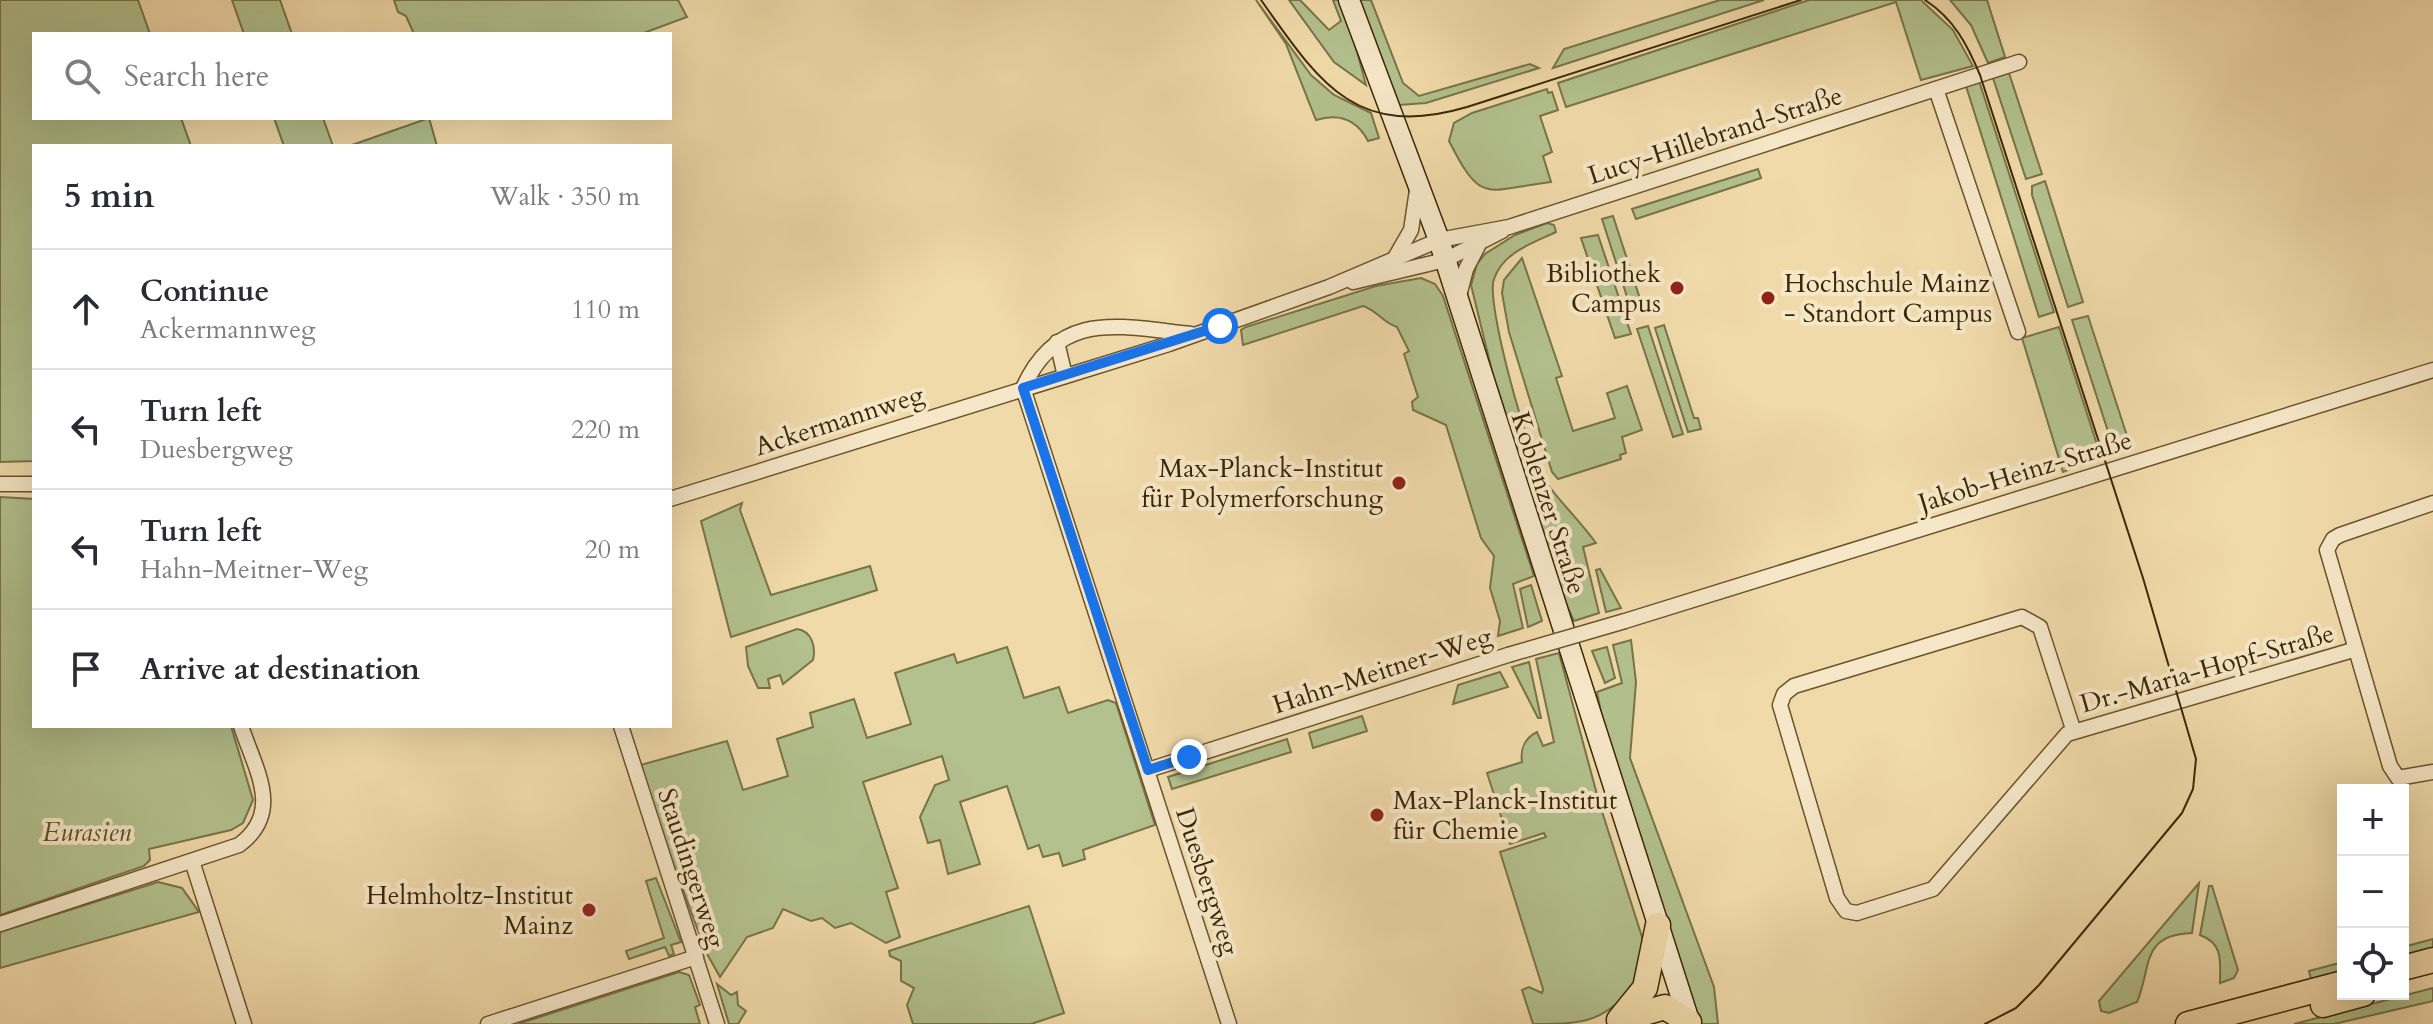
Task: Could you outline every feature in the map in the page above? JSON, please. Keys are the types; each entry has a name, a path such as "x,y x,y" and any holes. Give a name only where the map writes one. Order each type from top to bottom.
{"highway":[{"path":"1615,1022 1645,988 1658,925"},
{"path":"2409,966 2433,960"},
{"path":"2409,982 2433,976"},
{"path":"2188,1024 2337,985"},
{"path":"2250,1024 2340,1000"},
{"path":"1615,1022 1660,1007 1674,1009 1687,1023"}],"main road":[{"name":"Koblenzer Straße","path":"1349,0 1439,240 1687,1023"}],"street":[{"name":"Lucy-Hillebrand-Straße","path":"1439,240 1509,227 2019,62"},
{"path":"1936,89 2018,332"},
{"path":"1396,256 1411,230 1418,181"},
{"name":"Lucy-Hillebrand-Straße","path":"1445,260 1478,246 1509,227"},
{"name":"Ackermannweg","path":"672,498 1195,334 1329,287 1439,240"},
{"path":"1458,300 1466,269 1478,246"},
{"name":"Ackermannweg","path":"1329,287 1445,260"},
{"name":"Ackermannweg","path":"1057,342 1120,324 1195,334"},
{"path":"1057,342 1065,376"},
{"path":"1023,388 1033,366 1057,342"},
{"name":"Jakob-Heinz-Straße","path":"1628,619 2433,370"},
{"name":"Duesbergweg","path":"1023,388 1229,1024"},
{"path":"0,484 32,484"},
{"name":"Dr.-Maria-Hopf-Straße","path":"2433,503 2330,542 2327,556 2353,650 2393,772 2405,779 2433,772"},
{"name":"Dr.-Maria-Hopf-Straße","path":"2074,732 2040,627 2022,617 1794,686 1784,694 1780,705 1837,898 1843,908 1865,912 1933,889 2063,737 2353,650"},
{"name":"Hahn-Meitner-Weg","path":"1148,770 1628,619"},
{"path":"0,924 239,845 261,822 263,790 242,728"},
{"name":"Staudingerweg","path":"622,728 717,1024"},
{"path":"192,861 244,1024"},
{"path":"488,1024 696,957"}],"green space":[{"path":"0,0 138,0 149,32 32,32 32,120 182,120 190,144 32,144 32,461 0,462"},
{"path":"232,0 280,0 291,32 243,32"},
{"path":"394,0 678,0 687,17 646,32 413,32 406,16 398,12"},
{"path":"1256,0 1311,75 1334,95 1371,113 1379,138 1368,141 1353,123 1340,118 1316,120 1286,44"},
{"path":"1289,0 1300,0 1329,30 1341,21 1333,0 1343,0 1366,85 1334,62"},
{"path":"1358,0 1371,0 1403,83 1419,96 1530,64 1539,68 1426,103 1399,105"},
{"path":"1720,0 1764,0 1553,68 1564,49"},
{"path":"1809,0 1921,0 1953,30 1973,66 1921,80 1896,2 1566,107 1558,83"},
{"path":"1950,0 1987,0 2005,57 1988,63 1971,25"},
{"path":"2009,73 2042,174 2026,179 1993,78"},
{"path":"1979,81 2054,312 2039,317 1966,86"},
{"path":"1547,89 1548,93 1552,92 1558,110 1540,116 1552,152 1543,156 1551,182 1498,190 1478,185 1449,141 1454,123 1472,113"},
{"path":"275,120 324,120 332,144 283,144"},
{"path":"430,120 436,144 355,144"},
{"path":"1758,169 1761,178 1636,219 1632,209"},
{"path":"2045,181 2083,302 2068,307 2032,195 2032,186"},
{"path":"1613,216 1641,302 1630,306 1602,219"},
{"path":"1547,223 1554,225 1556,232 1504,262 1494,279 1493,293 1510,380 1538,467 1551,489 1596,543 1583,547 1599,613 1574,621 1550,569 1538,528 1541,524 1493,375 1471,285 1477,264 1485,254 1515,235"},
{"path":"1598,235 1631,334 1615,338 1581,238"},
{"path":"1522,258 1562,376 1556,378 1573,431 1615,418 1607,393 1627,386 1642,430 1622,437 1626,453 1620,455 1621,459 1558,479 1552,472 1509,332 1502,293 1504,280"},
{"path":"1421,278 1435,284 1443,296 1534,576 1513,584 1523,628 1498,636 1500,621 1490,588 1494,556 1481,538 1446,425 1413,410 1412,402 1418,397 1404,354 1409,351 1397,327 1363,306 1243,345 1241,330 1246,327 1376,286"},
{"path":"2088,316 2130,445 2114,450 2072,320"},
{"path":"1664,325 1694,418 1698,418 1701,429 1688,432 1655,328"},
{"path":"1648,326 1683,434 1673,437 1637,329"},
{"path":"2059,327 2101,457 2063,472 2022,338"},
{"name":"Eurasien","path":"0,497 32,499 32,728 232,728 253,800 243,823 231,830 149,849 150,860 144,866 0,915"},
{"path":"742,503 740,510 771,595 870,566 877,590 731,637 701,521"},
{"path":"1600,569 1621,608 1606,612 1596,570"},
{"path":"1531,585 1542,621 1528,627 1520,589"},
{"path":"797,629 812,640 813,660 783,684 780,675 768,679 770,688 758,688 748,666 746,647"},
{"path":"1631,640 1636,682 1630,758 1714,987 1718,1024 1701,1024 1610,759 1597,692 1622,683 1613,645"},
{"path":"1007,647 1024,698 1059,687 1068,713 1108,700 1116,703 1155,825 1083,850 1085,859 1063,866 1059,853 1043,857 1039,845 1028,849 1007,786 960,802 980,864 948,874 940,840 928,843 920,817 935,785 949,780 942,756 863,782 898,888 886,892 900,937 886,943 851,923 835,928 822,918 811,921 783,909 773,928 747,937 720,977 706,952 637,766 727,741 743,790 788,776 777,739 813,727 810,713 854,699 867,738 911,724 895,673 954,654 957,663"},
{"path":"1607,647 1615,678 1605,683 1592,651"},
{"path":"1559,653 1599,802 1642,937 1642,979 1616,1004 1594,1018 1569,1023 1533,1024 1522,990 1529,987 1542,993 1543,989 1500,852 1546,837 1544,833 1510,844 1487,773 1522,762 1524,744 1537,732 1543,746 1554,742 1536,659"},
{"path":"1529,662 1541,718 1538,718 1512,667"},
{"path":"1500,672 1508,687 1453,704 1458,685"},
{"path":"1362,716 1367,731 1313,748 1309,733"},
{"path":"1287,739 1291,752 1172,789 1168,777"},
{"path":"656,878 681,942 671,945 674,954 669,956 665,947 629,959 626,951 664,938 646,881"},
{"path":"158,882 182,888 199,912 0,968 0,932"},
{"path":"2199,883 2192,933 2175,935 2156,946 2137,1002 2109,1013 2101,1011 2099,1001"},
{"path":"2209,886 2212,886 2238,970 2234,978 2220,983 2217,949 2200,935"},
{"path":"1029,906 1064,1013 1031,1024 913,1024 907,1005 914,988 901,981 901,961 890,956 889,951"},
{"path":"2433,939 2433,948 2409,954 2409,945"},
{"path":"2337,964 2337,972 2311,979 2309,971"},
{"path":"679,972 689,975 700,1005 695,1007 700,1024 518,1024"},
{"path":"717,984 731,995 737,992 738,1005 746,1011 738,1024 729,1024"},
{"path":"2433,988 2433,1001 2334,1024 2294,1024 2387,1000 2409,1000 2409,994"}],"tram line":[{"path":"1261,0 1322,79 1344,97 1368,109 1396,116 1428,115 1467,107 1801,0"},
{"path":"1925,0 1944,15 1958,33 1980,75 2143,578 2196,759 2193,789 2182,813 2039,985 2016,1008 1985,1024"}],"place":[{"name":"Bibliothek Campus","path":"1677,288"},
{"name":"Hochschule Mainz - Standort Campus","path":"1768,298"},
{"name":"Max-Planck-Institut für Polymerforschung","path":"1399,483"},
{"name":"Max-Planck-Institut für Chemie","path":"1377,815"},
{"name":"Helmholtz-Institut Mainz","path":"589,910"}],"route":[{"path":"1189,757 1148,770 1023,388 1220,326"}]}
